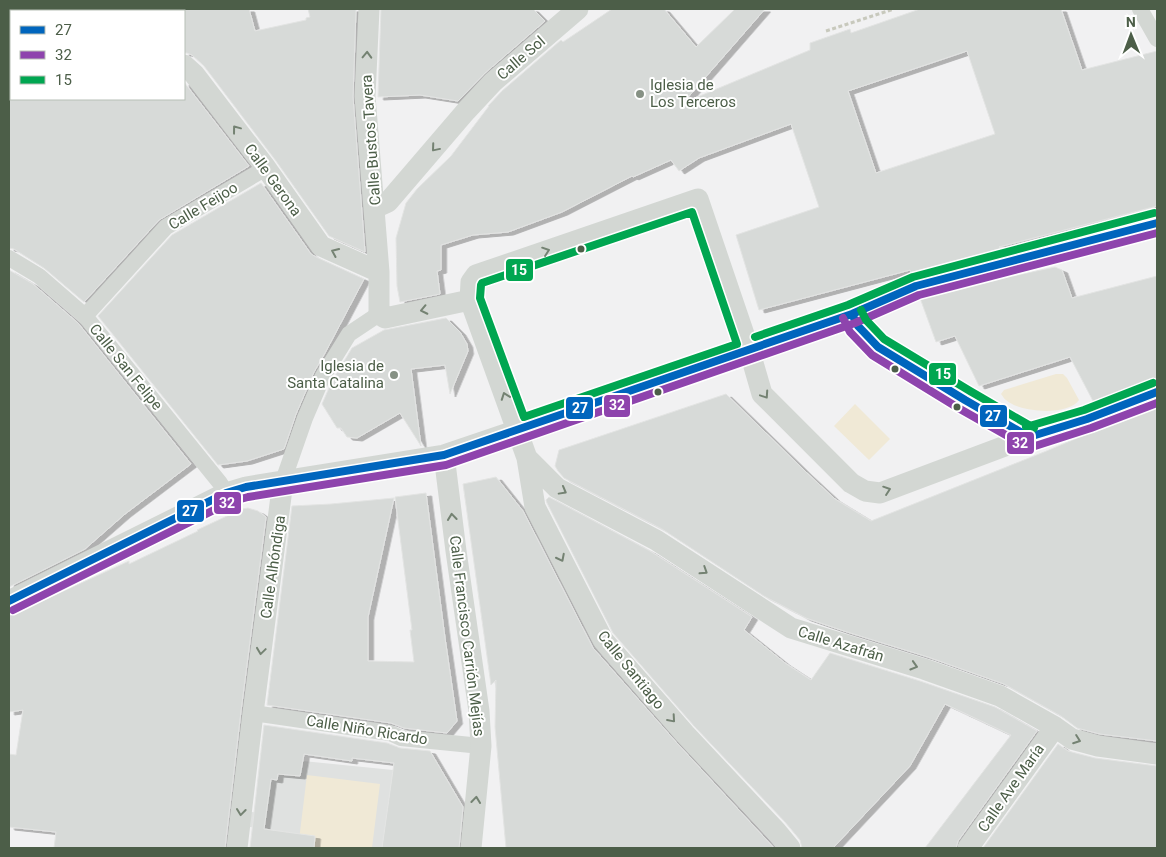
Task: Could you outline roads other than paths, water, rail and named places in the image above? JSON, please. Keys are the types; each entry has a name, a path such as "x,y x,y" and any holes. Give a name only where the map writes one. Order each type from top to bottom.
{"street":[{"name":"Calle Bustos Tavera","path":"369,9 365,96 375,208 379,272 379,314"},
{"name":"Calle Sol","path":"375,208 388,202 493,82 578,9"},
{"path":"1140,9 1157,39"},
{"name":"Calle Gerona","path":"185,66 194,74 266,168 321,246 379,272"},
{"name":"Calle Feijoo","path":"85,316 166,227 266,168"},
{"path":"379,314 385,318 470,300 471,282 476,274 698,199 762,394 851,483 865,491 880,493 1029,437 1087,419 1157,392"},
{"path":"9,601 226,493 246,487 444,454 852,314 916,286 1157,224"},
{"name":"Calle San Felipe","path":"9,258 40,276 85,316 220,483 226,493"},
{"name":"Calle Santiago","path":"470,300 527,458 535,507 603,640 685,734 790,848"},
{"name":"Calle Alhóndiga","path":"237,848 252,713 283,481 305,418 323,376 349,334 379,314"},
{"path":"852,314 858,326 878,347 1029,437"},
{"name":"Calle Francisco Carrión Mejías","path":"444,454 479,711 481,746 471,848"},
{"name":"Calle Azafrán","path":"527,458 557,488 656,540 791,628 924,669 1000,696 1054,727 1072,740 1098,746 1157,754"},
{"name":"Calle Niño Ricardo","path":"252,713 390,733 401,738 481,746"},
{"name":"Calle Ave María","path":"968,848 1054,727"}],"place":[{"name":"Iglesia de Los Terceros","path":"640,94"},
{"name":"Iglesia de Santa Catalina","path":"394,375"}]}
